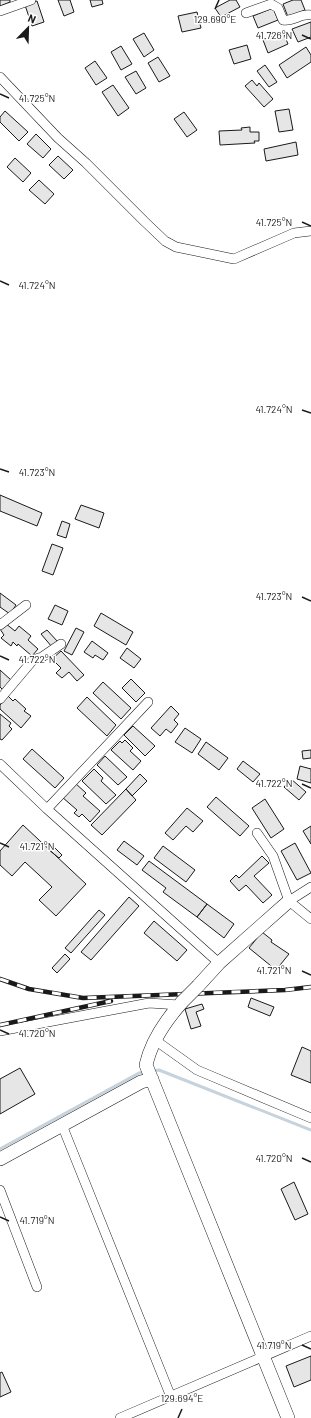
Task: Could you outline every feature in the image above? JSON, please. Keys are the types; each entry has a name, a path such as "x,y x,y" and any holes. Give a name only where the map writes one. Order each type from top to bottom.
{"street":[{"path":"0,11 31,0"},
{"path":"246,13 271,4 278,8 283,20 289,21 308,14 311,15"},
{"path":"0,77 58,138 86,163 165,241 176,247 234,259 294,233 311,230"},
{"path":"0,625 26,605"},
{"path":"0,699 33,660 42,657 61,644"},
{"path":"47,809 148,702"},
{"path":"0,764 47,809 219,964"},
{"path":"257,833 273,856 289,901 311,919"},
{"path":"288,1418 150,1073 148,1055 160,1030 180,1004 219,964 289,901 311,887"},
{"path":"0,1031 149,1003 180,1004"},
{"path":"156,1040 197,1070 311,1118"},
{"path":"0,1160 141,1082 150,1073"},
{"path":"62,1125 171,1397"},
{"path":"0,1190 37,1287"},
{"path":"120,1418 311,1336"}],"building":[{"path":"0,0 10,0 10,2 0,6"},
{"path":"58,0 70,0 74,12 64,16"},
{"path":"90,0 102,0 103,4 92,7"},
{"path":"230,0 236,0 240,7 221,17 215,8"},
{"path":"293,0 301,0 305,10 288,17 283,4"},
{"path":"37,1 44,22 32,26 25,5"},
{"path":"273,8 278,20 258,28 253,16"},
{"path":"197,12 201,28 182,32 178,16"},
{"path":"311,22 311,37 298,42 292,29"},
{"path":"283,32 288,44 268,53 263,40"},
{"path":"144,33 154,50 144,57 133,39"},
{"path":"247,45 251,59 234,64 229,50"},
{"path":"121,46 132,64 121,70 111,52"},
{"path":"306,47 311,55 311,62 287,78 279,65"},
{"path":"158,57 170,76 159,82 148,63"},
{"path":"95,61 107,78 96,85 85,68"},
{"path":"265,65 277,82 269,87 257,71"},
{"path":"136,71 146,88 136,94 125,77"},
{"path":"252,80 257,86 259,83 273,99 264,107 245,86"},
{"path":"113,85 129,108 118,116 102,92"},
{"path":"289,109 293,130 279,132 275,111"},
{"path":"5,111 28,132 19,141 0,122 0,117"},
{"path":"184,112 197,130 187,137 174,119"},
{"path":"250,127 250,132 259,132 259,141 254,141 255,143 220,145 219,131 242,130 241,128"},
{"path":"36,134 51,149 43,158 27,144"},
{"path":"296,142 298,155 266,161 264,149"},
{"path":"58,156 73,170 64,179 49,165"},
{"path":"15,158 31,173 23,182 7,167"},
{"path":"39,180 54,194 45,204 29,190"},
{"path":"0,495 42,513 37,526 0,511"},
{"path":"81,505 104,513 99,528 75,519"},
{"path":"62,521 70,524 66,538 57,535"},
{"path":"52,544 63,548 53,575 42,571"},
{"path":"0,593 16,605 10,614 0,607"},
{"path":"55,605 68,611 62,625 48,619"},
{"path":"101,613 133,632 126,645 94,626"},
{"path":"5,623 15,631 19,626 31,636 28,640 38,649 32,656 18,644 17,646 13,642 11,646 1,638 4,635 0,629"},
{"path":"76,628 84,632 72,655 64,651"},
{"path":"47,630 58,642 52,647 41,634"},
{"path":"92,641 108,653 103,660 95,655 93,658 84,652"},
{"path":"127,648 141,659 134,668 120,658"},
{"path":"61,651 84,675 77,681 69,672 62,678 56,673 61,668 52,659"},
{"path":"0,670 11,680 3,690 0,687"},
{"path":"131,679 145,693 136,702 122,688"},
{"path":"103,682 131,708 121,719 93,693"},
{"path":"8,696 13,701 15,699 26,709 24,711 31,716 21,728 0,709 0,705"},
{"path":"87,697 116,725 107,736 77,708"},
{"path":"171,706 179,714 174,720 178,724 171,733 166,729 160,736 151,728"},
{"path":"0,714 11,723 9,726 12,729 2,740 0,739"},
{"path":"133,726 155,746 145,756 124,735"},
{"path":"185,728 201,739 192,753 175,742"},
{"path":"125,740 133,748 130,751 141,761 133,770 111,750 120,741 122,743"},
{"path":"206,742 228,758 219,770 198,754"},
{"path":"32,749 64,778 55,788 23,759"},
{"path":"311,750 311,758 303,759 302,751"},
{"path":"105,756 127,777 118,785 97,765"},
{"path":"243,761 260,774 253,782 237,769"},
{"path":"300,766 311,769 311,783 297,779"},
{"path":"94,769 103,778 101,781 116,795 106,804 82,781"},
{"path":"140,774 147,781 132,796 126,789"},
{"path":"291,779 306,792 299,800 284,787"},
{"path":"75,783 86,793 83,796 100,811 90,822 82,814 79,817 74,813 77,810 62,797"},
{"path":"126,789 136,800 102,835 91,825"},
{"path":"216,797 249,826 240,836 207,807"},
{"path":"265,799 284,829 271,838 252,808"},
{"path":"187,808 203,821 193,832 186,826 173,840 165,833"},
{"path":"23,825 86,884 56,916 39,900 52,887 25,862 12,876 0,865 0,851"},
{"path":"311,826 311,844 303,831"},
{"path":"124,841 144,856 137,865 117,850"},
{"path":"295,843 311,873 297,880 281,851"},
{"path":"53,846 62,855 59,858 49,850"},
{"path":"163,846 195,870 186,882 154,858"},
{"path":"262,856 269,863 254,876 272,895 263,903 246,885 239,891 230,881 236,875 239,878"},
{"path":"149,861 207,904 197,917 163,892 166,888 142,870"},
{"path":"129,897 139,906 91,960 81,952"},
{"path":"207,904 234,924 224,938 197,917"},
{"path":"99,910 105,915 71,953 65,948"},
{"path":"154,921 187,950 177,961 144,933"},
{"path":"262,932 272,940 271,942 289,954 276,970 249,948"},
{"path":"65,954 70,959 57,973 52,968"},
{"path":"251,998 274,1007 270,1016 248,1007"},
{"path":"202,1004 204,1009 196,1012 201,1026 191,1029 185,1009"},
{"path":"302,1047 311,1051 311,1083 291,1075"},
{"path":"20,1068 35,1094 0,1114 0,1079"},
{"path":"294,1182 308,1214 295,1220 281,1189"},
{"path":"311,1356 311,1380 294,1387 286,1366"},
{"path":"2,1372 11,1392 0,1397 0,1373"}],"waterway":[{"path":"152,1071 159,1070 311,1130"},
{"path":"0,1149 139,1073 145,1072"}],"railway":[{"path":"0,979 29,989 83,998 285,990 311,987"},
{"path":"0,1025 111,1001"}]}
